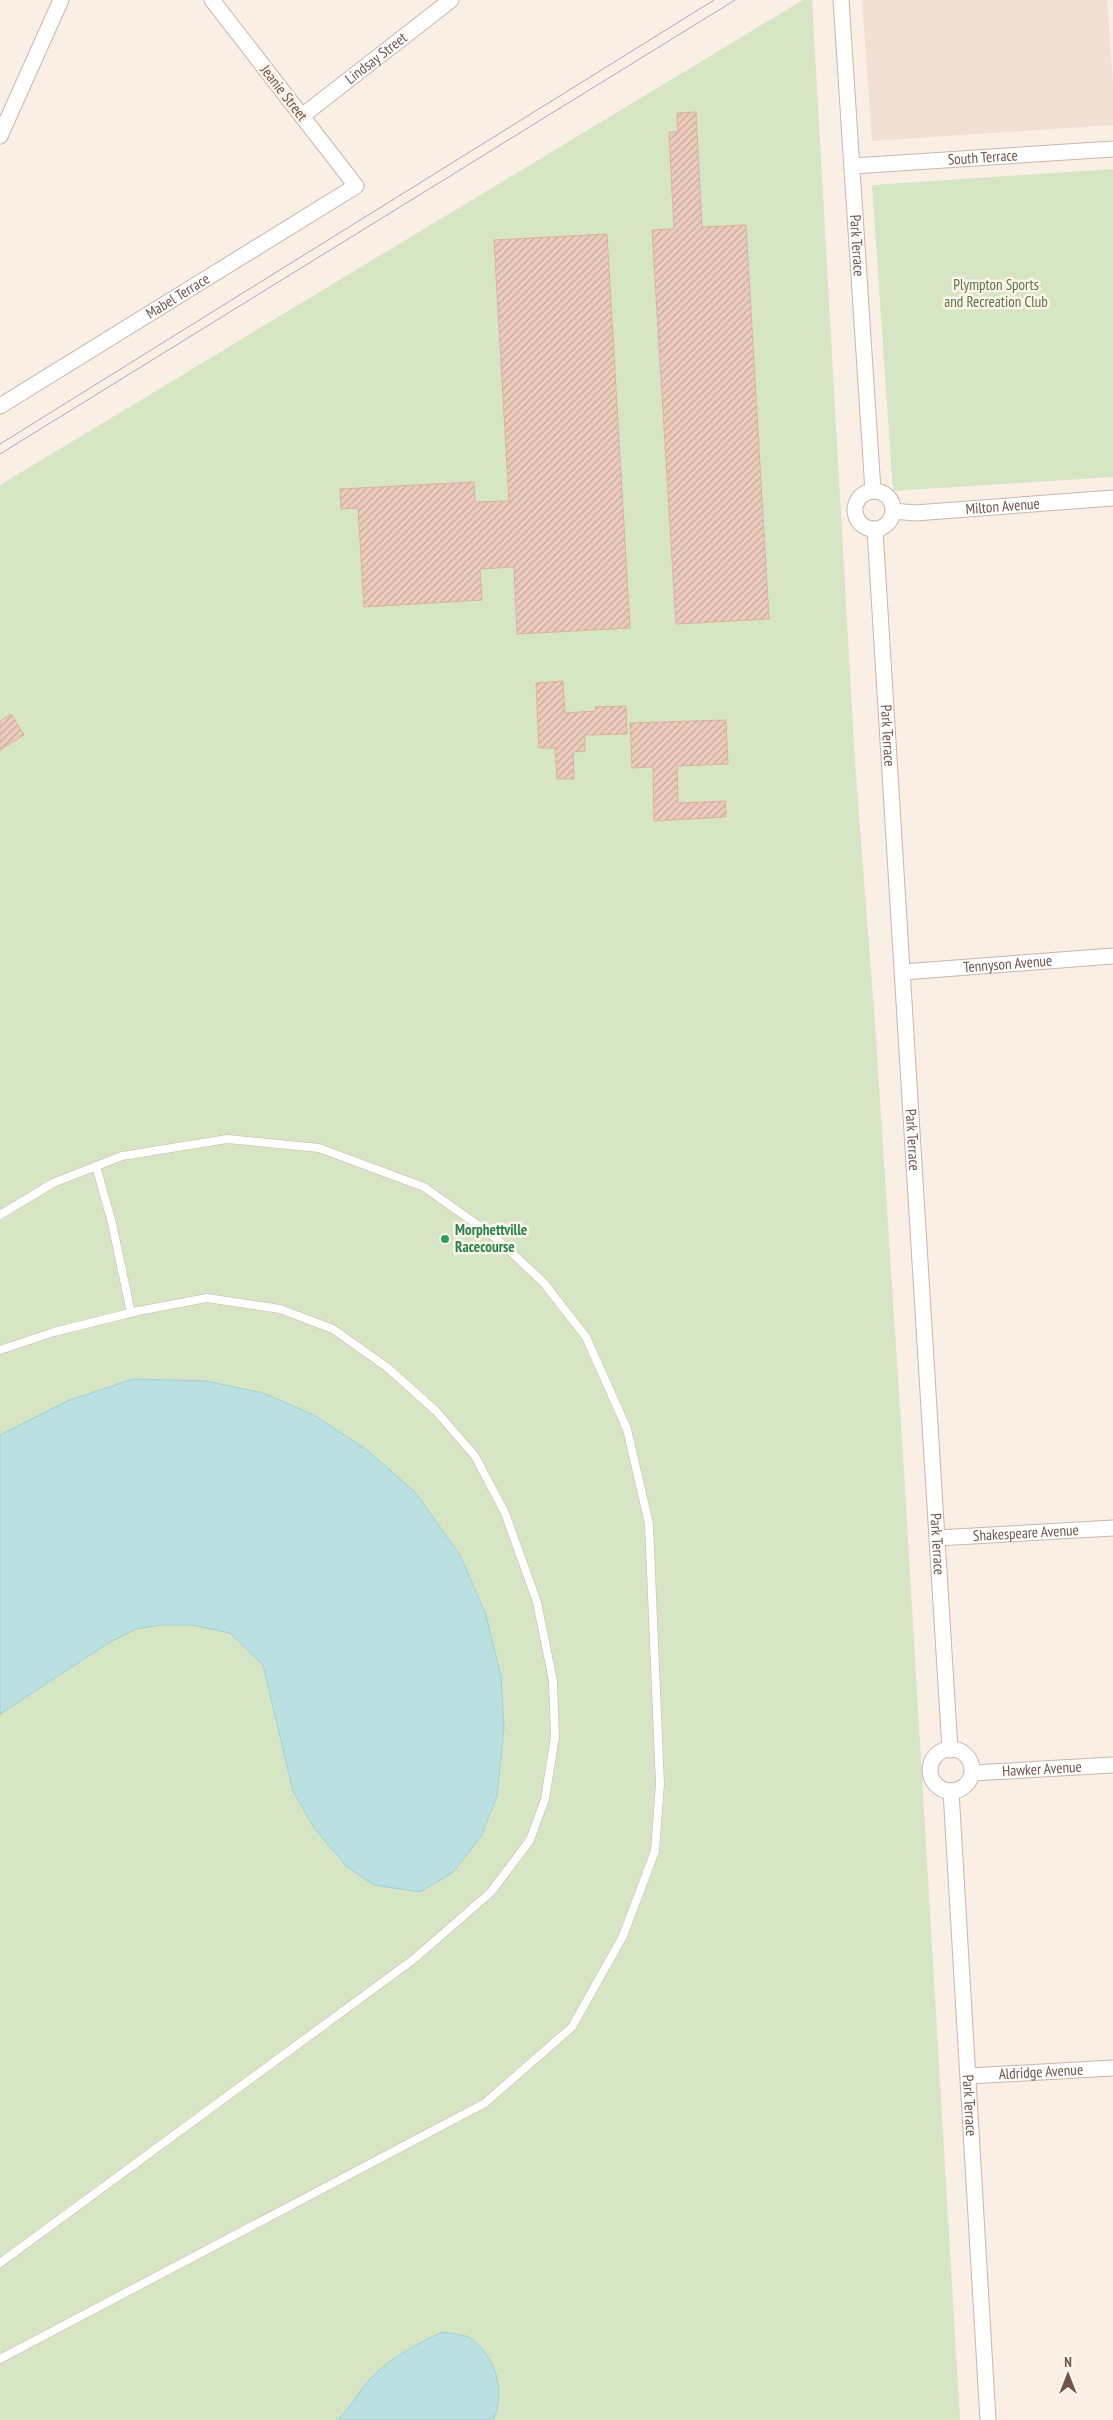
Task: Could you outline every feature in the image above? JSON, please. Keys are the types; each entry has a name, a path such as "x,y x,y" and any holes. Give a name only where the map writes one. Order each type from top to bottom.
{"street":[{"path":"0,136 61,0"},
{"name":"Jeanie Street","path":"212,0 356,186"},
{"name":"Lindsay Street","path":"302,116 451,0"},
{"name":"Park Terrace","path":"841,0 873,491"},
{"name":"South Terrace","path":"853,166 1113,149"},
{"name":"Mabel Terrace","path":"0,406 356,186"},
{"path":"873,491 885,494 891,501 894,510 889,523 875,530 863,526 858,521 855,510 858,500 862,495 873,491"},
{"name":"Milton Avenue","path":"894,510 915,513 1113,498"},
{"name":"Park Terrace","path":"875,530 950,1750"},
{"name":"Tennyson Avenue","path":"903,972 1113,956"},
{"name":"Shakespeare Avenue","path":"937,1538 1113,1528"},
{"path":"950,1750 957,1750 967,1757 972,1773 967,1784 950,1792 936,1786 930,1771 931,1764 937,1754 950,1750"},
{"name":"Hawker Avenue","path":"972,1773 1113,1765"},
{"name":"Park Terrace","path":"950,1792 969,2076 988,2420"},
{"name":"Aldridge Avenue","path":"969,2076 1113,2068"}],"lane":[{"path":"0,1214 53,1183 122,1156 227,1139 319,1148 424,1187 496,1238 543,1282 586,1337 627,1429 648,1524 660,1784 655,1851 623,1936 572,2027 485,2103 0,2359"},
{"path":"96,1166 112,1223 131,1313"},
{"path":"0,1350 54,1332 131,1313 208,1298 280,1309 333,1329 388,1368 436,1411 475,1456 508,1522 537,1602 553,1681 555,1737 544,1799 530,1840 491,1892 414,1959 0,2263"}],"shaded area":[{"path":"862,0 1107,0 1113,84 1113,125 872,141"}],"green space":[{"name":"Morphettville Racecourse","path":"803,0 812,0 855,763 875,1023 903,1455 960,2420 0,2420 0,485"},
{"name":"Plympton Sports and Recreation Club","path":"1113,169 1113,477 893,491 872,185"}],"water":[{"path":"133,1379 206,1381 263,1393 314,1415 367,1450 415,1492 460,1555 486,1615 501,1676 504,1728 497,1796 481,1837 452,1873 420,1892 374,1885 347,1867 314,1828 293,1791 263,1665 230,1633 192,1625 161,1625 136,1629 107,1644 0,1714 0,1435 67,1401"},
{"path":"442,2332 462,2335 472,2339 493,2366 499,2398 493,2420 337,2420 347,2410 367,2382 387,2363"}],"building":[{"path":"696,112 702,227 746,225 769,619 676,624 652,230 674,229 669,132 678,132 677,113"},
{"path":"607,234 630,628 517,634 514,567 480,569 482,600 364,607 358,508 341,509 340,489 474,482 475,502 509,501 494,240"},
{"path":"563,681 565,713 596,711 595,707 626,706 627,734 585,735 585,751 573,752 574,779 557,779 555,748 539,748 536,683"},
{"path":"11,714 24,735 0,750 0,721"},
{"path":"726,720 728,764 677,766 678,803 725,801 726,817 654,821 653,767 632,768 630,723"}],"tram line":[{"path":"0,444 714,0"},
{"path":"0,454 735,0"}],"place":[{"name":"Morphettville Racecourse","path":"445,1239"}]}
